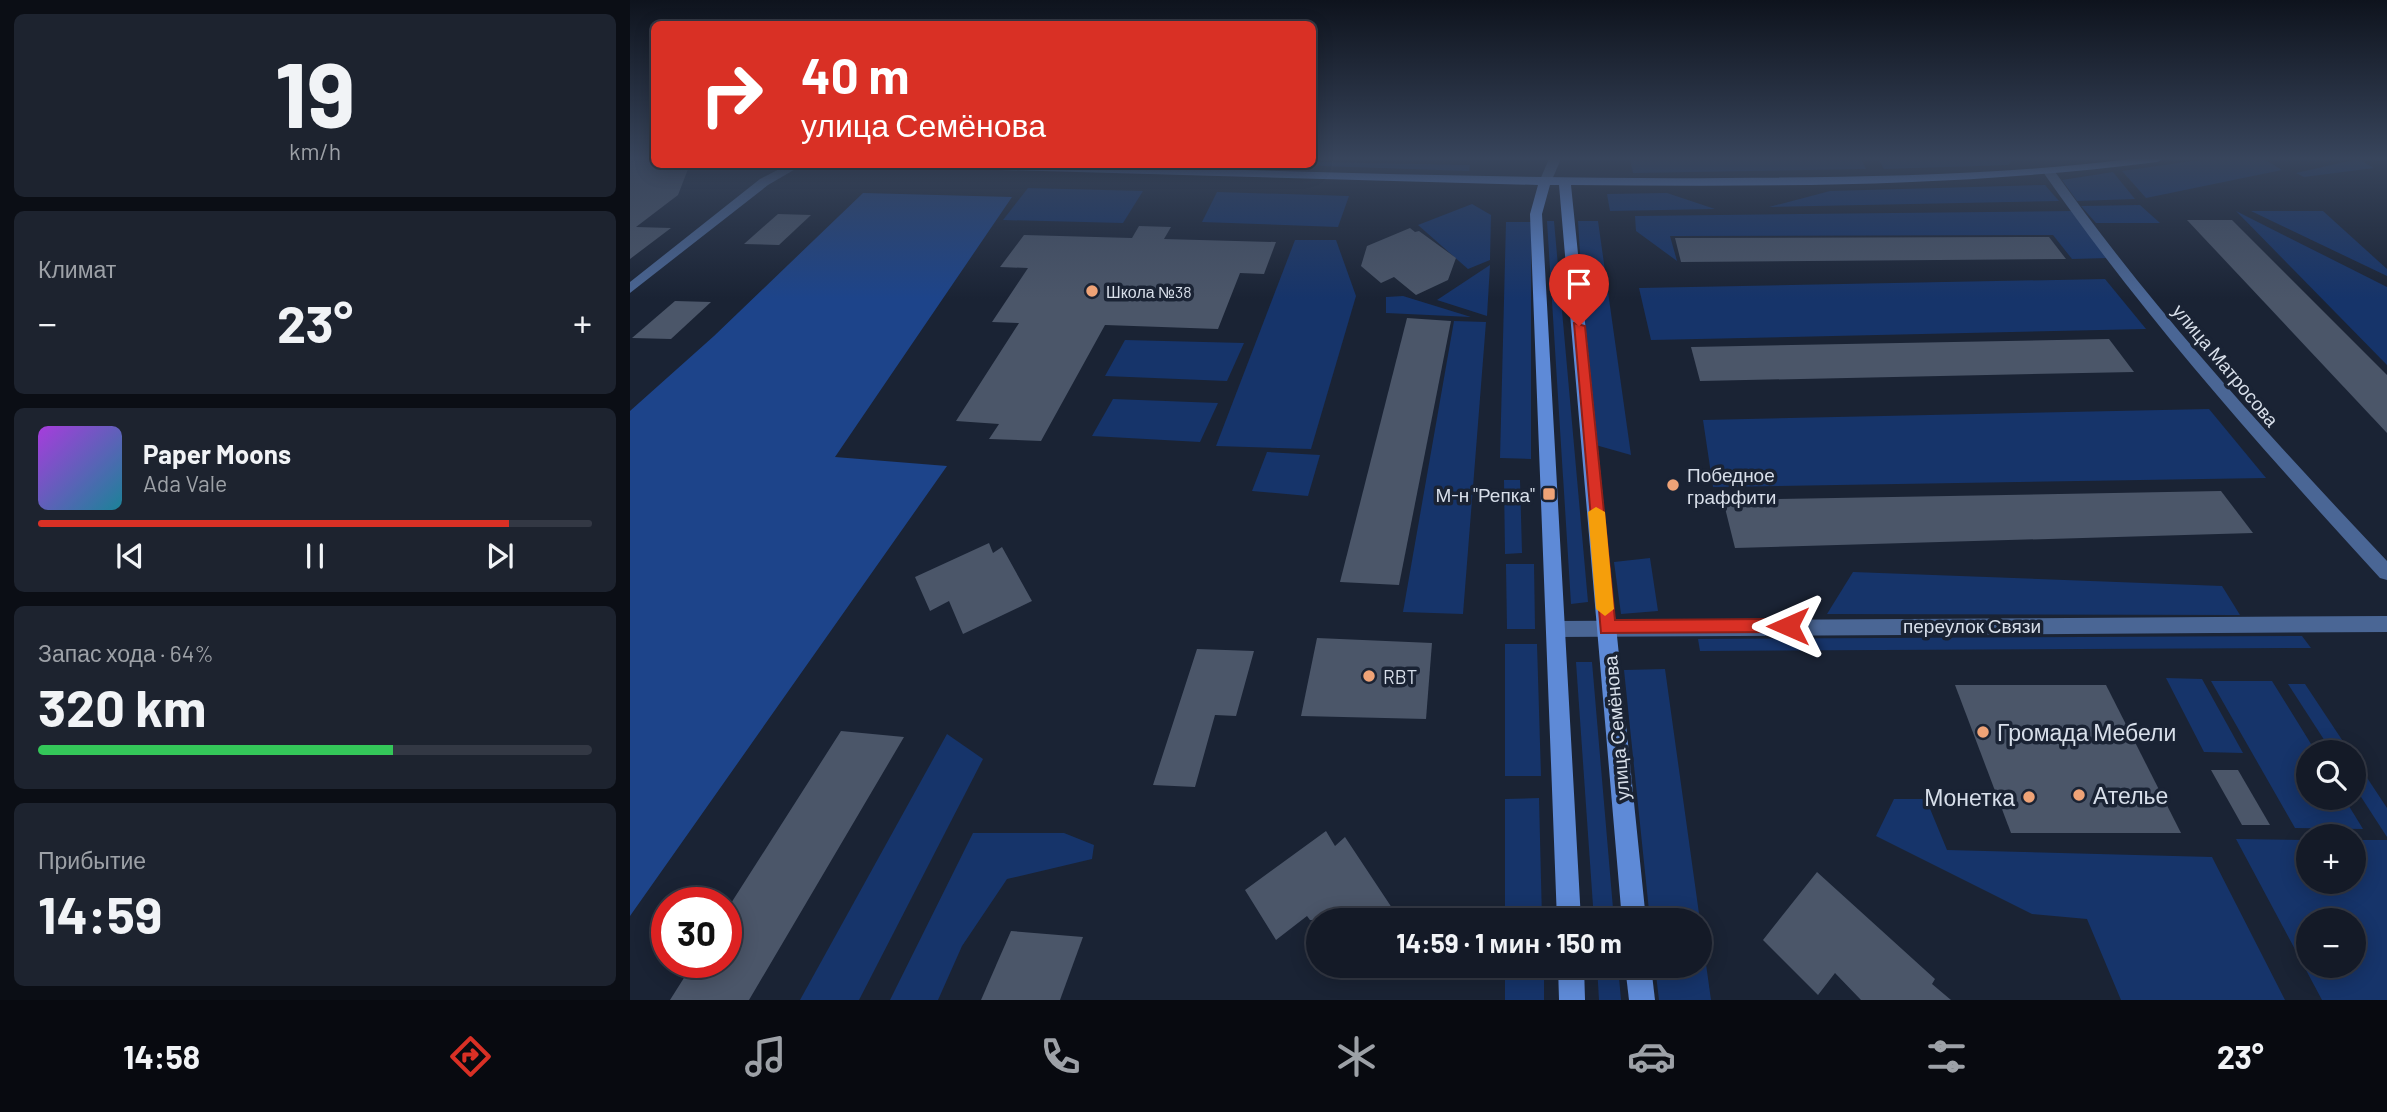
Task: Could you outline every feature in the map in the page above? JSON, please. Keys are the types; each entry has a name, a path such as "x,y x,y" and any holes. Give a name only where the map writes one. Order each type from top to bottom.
{"street":[{"path":"630,289 734,206"},
{"name":"улица Семёнова","path":"1538,206 1536,214 1569,908"},
{"name":"улица Семёнова","path":"1567,206 1633,908"},
{"name":"улица Матросова","path":"2072,206 2211,382 2387,573"},
{"name":"переулок Связи","path":"1557,629 2387,624"},
{"path":"1571,978 1572,1000"},
{"path":"1640,978 1642,1000"}],"shaded area":[{"path":"850,206 1006,206 835,457 947,466 630,916 630,411 714,336"},
{"path":"1014,206 1134,206 1123,223 1003,220"},
{"path":"1210,206 1346,206 1338,227 1202,222"},
{"path":"1468,206 1475,206 1491,215 1490,260 1468,269 1418,225"},
{"path":"1609,206 1705,206 1715,209 1610,211"},
{"path":"1774,206 1833,206 1769,207"},
{"path":"2081,206 2141,206 2160,223 2096,223"},
{"path":"2072,211 2108,258 2072,259 2053,235 1670,236 1677,261 1636,231 1635,216"},
{"path":"2236,211 2387,287 2387,365"},
{"path":"2251,211 2323,211 2387,269 2387,276"},
{"path":"1547,221 1554,221 1588,602 1571,604"},
{"path":"1578,221 1598,221 1631,455 1592,444"},
{"path":"1506,222 1531,222 1531,459 1500,458"},
{"path":"1295,240 1336,240 1356,296 1311,449 1216,446"},
{"path":"1490,265 1487,316 1437,300"},
{"path":"2105,279 2146,329 1651,340 1639,288"},
{"path":"1403,296 1471,317 1386,313 1386,297"},
{"path":"1454,321 1486,322 1463,614 1403,612"},
{"path":"1125,340 1244,343 1227,381 1105,376"},
{"path":"1113,399 1218,403 1200,442 1092,436"},
{"path":"2209,409 2266,478 1713,487 1703,420"},
{"path":"1267,452 1320,455 1308,496 1252,491"},
{"path":"1504,480 1520,480 1522,553 1505,554"},
{"path":"1650,558 1658,611 1621,614 1614,562"},
{"path":"1506,564 1534,564 1535,629 1507,629"},
{"path":"1853,572 2222,586 2240,615 1827,614"},
{"path":"2302,636 2311,648 1700,651 1698,639"},
{"path":"1505,644 1537,644 1541,776 1505,776"},
{"path":"1576,662 1592,662 1613,908 1593,908"},
{"path":"1665,669 1698,908 1649,908 1624,670"},
{"path":"2166,678 2202,679 2243,753 2204,752"},
{"path":"2211,681 2272,681 2309,740 2296,740 2296,810 2351,810 2360,824 2296,824 2295,828"},
{"path":"2288,684 2305,684 2342,740 2324,740"},
{"path":"947,734 983,759 859,1000 800,1000"},
{"path":"2366,776 2387,808 2387,837 2366,805"},
{"path":"1539,798 1542,908 1505,908 1505,799"},
{"path":"1894,799 1926,799 1947,850 2212,857 2285,1000 2121,1000 2087,919 2032,914 1876,836"},
{"path":"973,833 1064,833 1094,845 1092,859 1007,879 962,946 938,1000 890,1000"},
{"path":"2236,839 2296,840 2296,894 2366,894 2366,840 2387,840 2387,1000 2322,1000 2310,978 2366,978 2366,908 2296,908 2296,951"},
{"path":"1505,978 1544,978 1544,1000 1505,1000"},
{"path":"1598,978 1619,978 1621,1000 1599,1000"},
{"path":"1656,978 1708,978 1711,1000 1659,1000"}],"building":[{"path":"630,206 664,206 636,227 671,228 630,259"},
{"path":"778,214 811,215 779,245 744,244"},
{"path":"2187,220 2232,220 2387,375 2387,433"},
{"path":"1139,226 1171,227 1164,239 1276,242 1264,274 1240,273 1218,329 1105,325 1041,441 989,439 999,424 956,421 1019,323 992,322 1028,268 1000,267 1024,235 1132,238"},
{"path":"1410,228 1415,232 1419,231 1456,258 1448,280 1416,295 1394,277 1381,283 1361,266 1367,246"},
{"path":"2049,237 2066,259 1681,262 1675,238"},
{"path":"675,301 711,302 671,339 632,338"},
{"path":"1407,318 1451,321 1399,585 1340,582"},
{"path":"2109,339 2134,372 1700,381 1691,347"},
{"path":"2221,491 2253,533 1735,548 1723,500"},
{"path":"989,543 993,553 1002,547 1032,601 963,634 949,601 930,611 915,577"},
{"name":"RBT","path":"1317,638 1432,643 1426,719 1301,716"},
{"path":"1197,649 1254,651 1236,716 1215,715 1195,787 1153,785"},
{"name":"Ателье","path":"1955,685 2106,685 2181,833 2011,833"},
{"path":"841,731 904,737 749,1000 670,1000 684,978 742,978 741,887"},
{"path":"2211,770 2238,770 2270,825 2242,825"},
{"path":"1326,831 1335,846 1345,837 1392,908 1306,908 1306,917 1276,940 1245,890"},
{"path":"1817,872 1935,979 1932,984 1951,1000 1861,1000 1835,973 1818,995 1763,940"},
{"path":"1011,931 1083,937 1060,1000 981,1000"}],"slow traffic":[{"path":"1596,512 1605,609"}],"place":[{"name":"Школа №38","path":"1092,291"},
{"name":"Победное граффити","path":"1673,485"},
{"name":"М-н \"Репка\"","path":"1549,494"},
{"name":"RBT","path":"1369,676"},
{"name":"Громада Мебели","path":"1983,732"},
{"name":"Ателье","path":"2079,795"},
{"name":"Монетка","path":"2029,797"}],"route":[{"path":"1579,326 1607,628 1788,626"}]}
